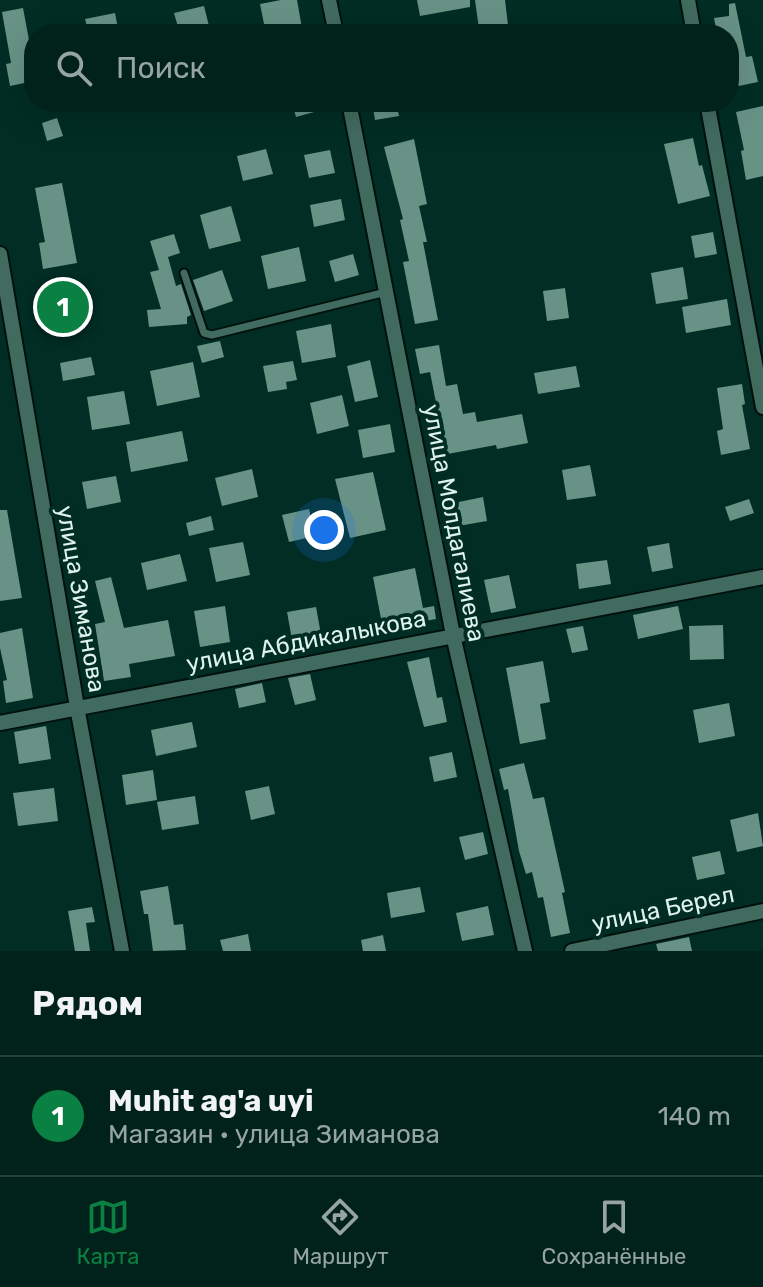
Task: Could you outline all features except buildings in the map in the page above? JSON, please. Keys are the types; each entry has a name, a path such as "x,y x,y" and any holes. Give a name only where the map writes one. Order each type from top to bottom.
{"street":[{"path":"329,0 334,24"},
{"path":"688,0 692,24"},
{"name":"улица Молдагалиева","path":"351,112 453,635 525,951"},
{"path":"709,112 763,407"},
{"name":"улица Зиманова","path":"0,254 122,951"},
{"name":"улица Абдикалыкова","path":"0,723 763,577"},
{"name":"улица Берел","path":"572,951 763,911"}],"lane":[{"path":"184,273 204,333 212,335 386,292"}],"place":[{"name":"Muhit ag'a uyi","path":"63,307"}]}
